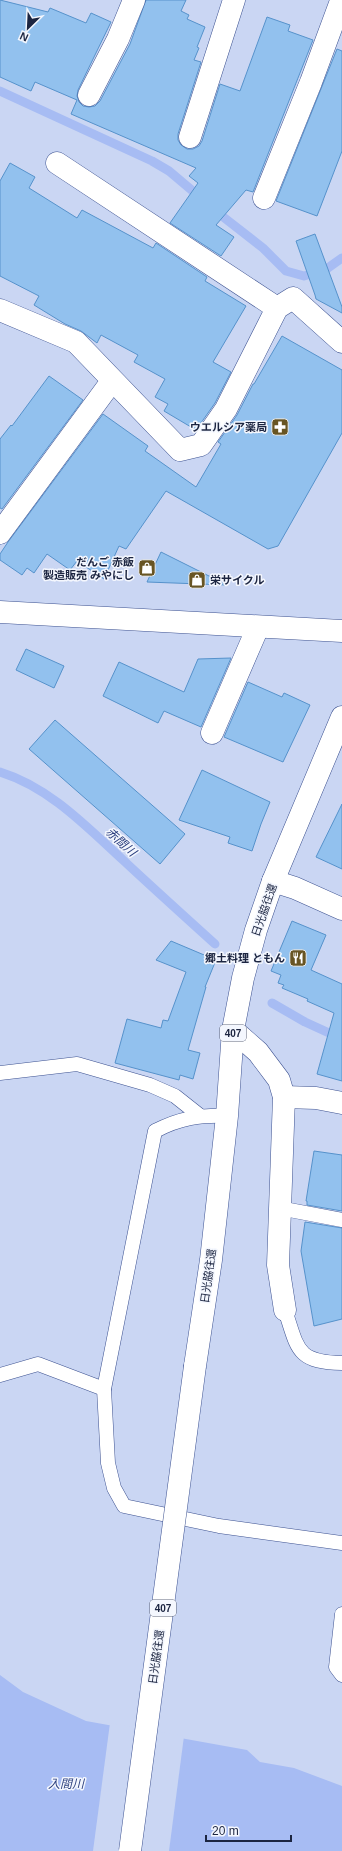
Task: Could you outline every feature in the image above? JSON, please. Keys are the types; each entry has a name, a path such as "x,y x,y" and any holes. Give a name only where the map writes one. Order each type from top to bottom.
{"main road":[{"path":"89,95 118,39 134,0"},
{"path":"190,137 234,0"},
{"path":"264,198 337,1"},
{"path":"57,163 277,308"},
{"path":"0,310 76,342 180,450 201,445 226,410 277,308 294,298 342,342"},
{"path":"0,533 112,381"},
{"path":"0,612 342,631"},
{"path":"212,733 258,627"},
{"name":"日光脇往還","path":"130,1851 195,1366 211,1260 227,1116 233,1030 243,978 256,930 273,881 342,717"},
{"path":"273,881 295,888 342,909"},
{"path":"233,1030 258,1052 280,1080 284,1097 278,1265 285,1310"},
{"path":"284,1097 316,1098 342,1104"}],"lane":[{"path":"0,1073 77,1064 150,1085 175,1096 199,1115"},
{"path":"227,1116 199,1115 170,1123 155,1131 104,1390 108,1463 114,1488 124,1506 219,1526 342,1543"},
{"path":"279,1208 342,1220"},
{"path":"285,1310 298,1348 309,1358 320,1362 342,1363"},
{"path":"0,1375 38,1364 104,1390"},
{"path":"342,1614 336,1667 342,1675"}],"water":[{"name":"入間川","path":"0,1675 23,1692 86,1721 247,1750 260,1762 294,1768 342,1786 342,1851 0,1851"}],"pier":[{"path":"110,1723 184,1736 169,1851 93,1851"}],"building":[{"path":"0,0 48,12 50,8 86,23 91,13 111,22 78,90 77,96 79,102 83,106 89,107 95,106 100,101 130,44 146,0 186,0 181,11 189,15 187,19 205,27 197,47 199,48 194,60 201,62 178,134 178,140 181,145 187,149 193,149 199,146 202,141 220,84 240,91 267,17 290,25 288,31 313,40 253,192 246,190 216,225 234,237 221,256 170,223 198,183 189,176 196,168 71,114 77,100 35,82 31,91 0,77"},
{"path":"337,49 342,51 342,151 317,216 276,201"},
{"path":"10,163 35,177 29,188 77,218 82,210 153,248 156,243 207,277 205,281 246,306 213,362 231,372 215,403 196,430 164,411 168,404 155,397 165,379 134,362 138,355 101,335 97,343 81,331 65,324 34,305 39,296 0,276 0,181"},
{"path":"315,234 342,307 342,313 316,299 296,241"},
{"path":"282,336 342,370 342,433 278,546 268,549 166,491 126,549 119,546 104,579 77,561 70,570 47,554 34,573 27,568 22,575 0,560 0,554 8,542 103,414 148,446 145,451 196,487 221,444 218,442 237,415 253,384"},
{"path":"49,376 83,400 2,509 0,508 0,439 11,425 12,426"},
{"path":"161,552 227,585 147,582"},
{"path":"26,649 64,666 54,688 16,670"},
{"path":"231,658 201,727 164,711 158,723 103,696 119,662 184,692 198,659"},
{"path":"248,682 282,697 284,693 310,705 283,762 224,737"},
{"path":"55,720 185,834 160,864 29,749"},
{"path":"202,770 270,802 252,851 228,843 230,837 179,820"},
{"path":"342,804 342,869 316,857"},
{"path":"292,921 326,935 311,970 342,984 342,1081 317,1074 334,1013 307,1001 308,999 282,988 284,985 278,983 281,975 271,971"},
{"path":"171,941 216,960 205,987 188,1050 200,1053 193,1079 180,1075 179,1080 115,1063 127,1019 161,1028 163,1020 168,1021 186,972 156,960"},
{"path":"314,1151 342,1155 342,1211 307,1205 306,1201"},
{"path":"305,1222 342,1228 342,1319 314,1326 301,1251"}],"waterway":[{"path":"0,91 152,161 169,171 201,198"},
{"path":"213,209 263,248 286,271 304,276 325,270 342,258"},
{"name":"赤間川","path":"0,772 35,787 51,797 81,821 215,944"},
{"name":"赤間川","path":"272,1003 305,1022 342,1039"}],"place":[{"name":"ウエルシア薬局","path":"280,427"},
{"name":"だんご 赤飯 製造販売 みやにし","path":"147,568"},
{"name":"栄サイクル","path":"197,580"},
{"name":"郷土料理 ともん","path":"298,958"}]}
